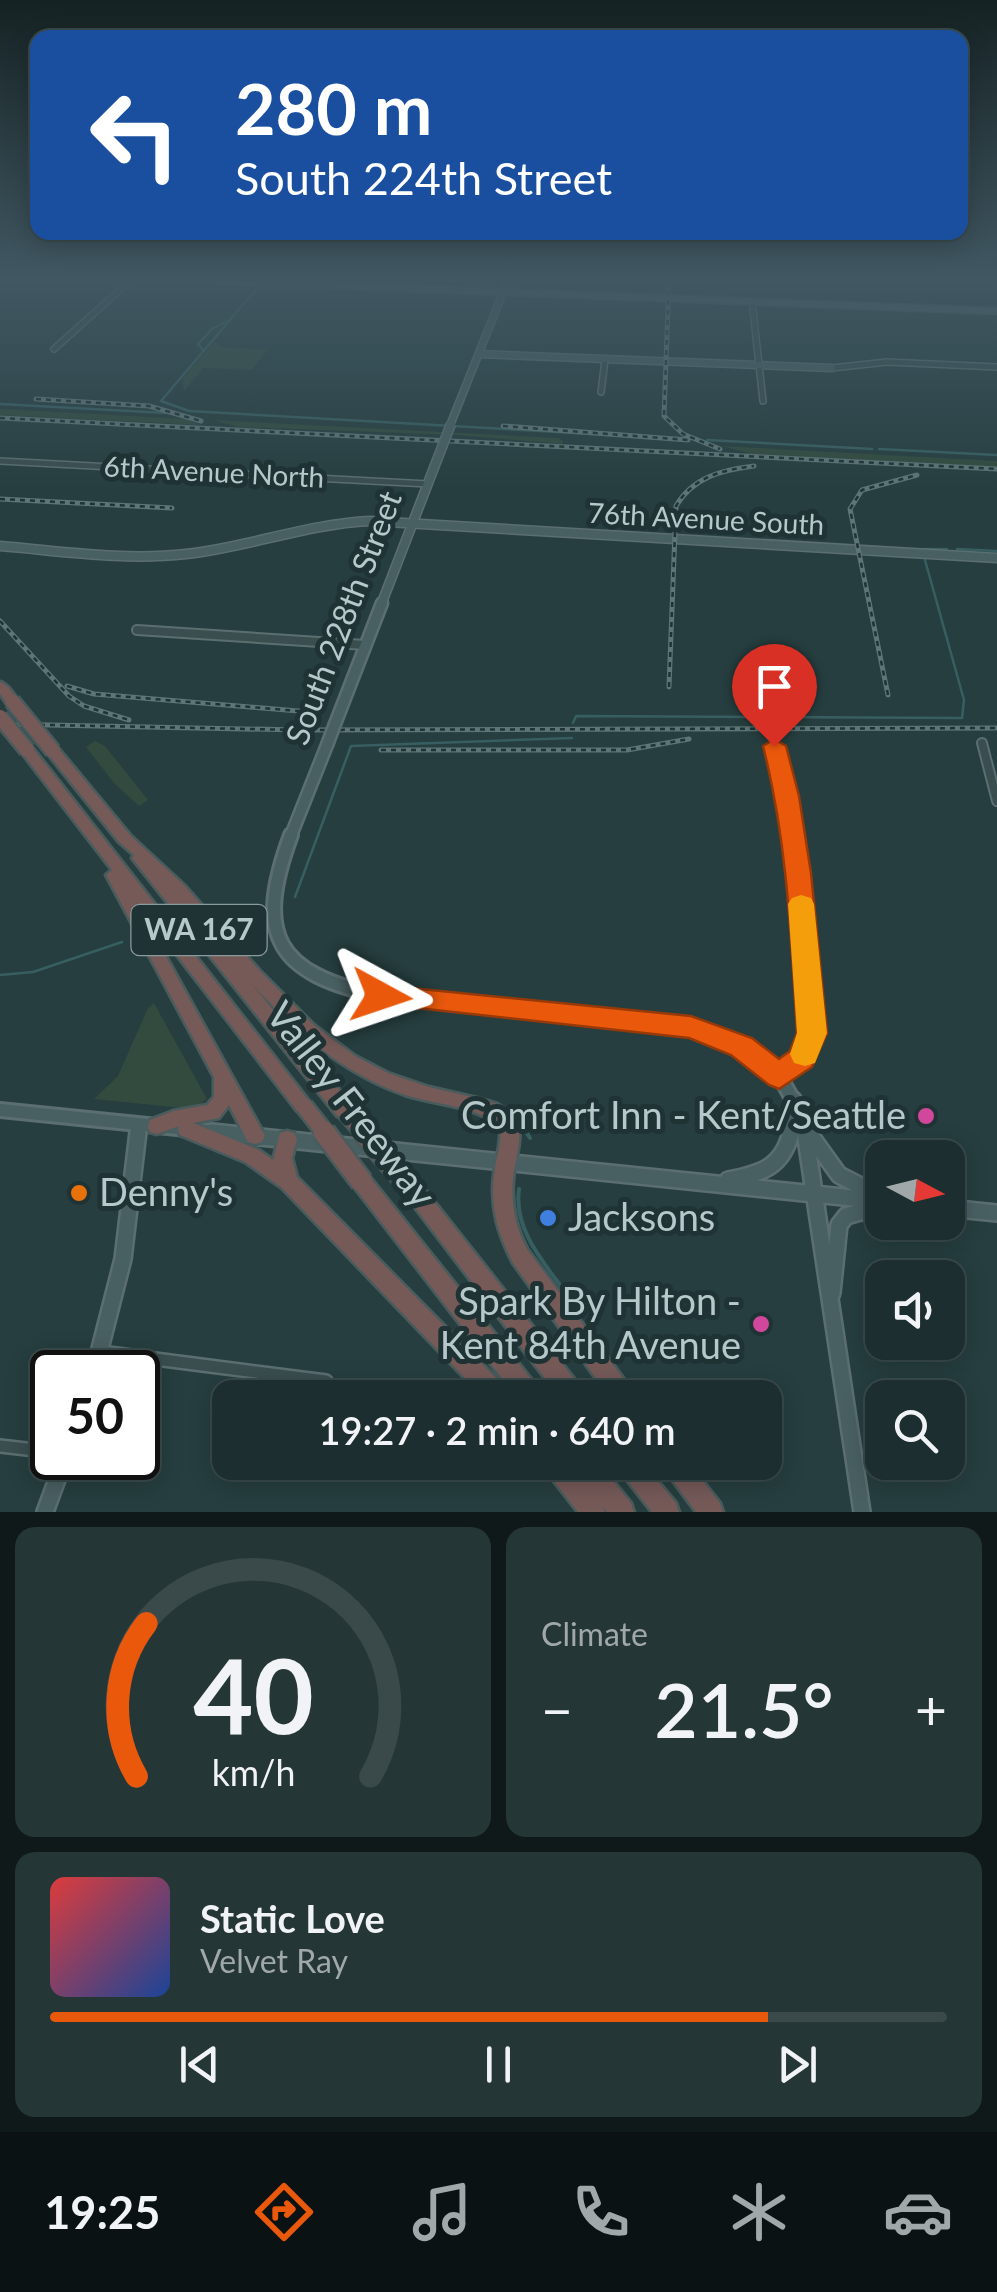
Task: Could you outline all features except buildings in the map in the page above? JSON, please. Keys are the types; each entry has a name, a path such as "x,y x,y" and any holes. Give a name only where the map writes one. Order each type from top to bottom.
{"highway":[{"name":"Valley Freeway","path":"0,686 411,1187 561,1380"},
{"name":"Valley Freeway","path":"0,716 518,1380"},
{"path":"123,836 158,864 207,925 314,1036 363,1069 401,1086 501,1114 511,1128 501,1201 511,1241 611,1380"},
{"path":"95,839 255,1136"},
{"path":"148,1126 212,1112 223,1100 222,1072"},
{"path":"187,1129 252,1156 289,1182 482,1380"},
{"path":"287,1139 282,1158 289,1182"},
{"path":"567,1480 593,1512"},
{"path":"597,1480 622,1512"},
{"path":"642,1480 667,1512"},
{"path":"687,1480 711,1512"}],"main road":[{"name":"South 228th Street","path":"480,351 272,898 278,935 299,964 334,984 381,996 691,1027 742,1046 779,1076"},
{"path":"479,354 832,368"},
{"name":"76th Avenue South","path":"0,546 165,556 341,522 997,558"},
{"path":"779,1076 794,1097 818,1151 844,1182 865,1192"},
{"path":"707,1182 747,1178 778,1164 791,1140 794,1097"},
{"path":"0,1110 865,1199"},
{"path":"803,1120 862,1512"},
{"path":"101,1350 148,1126"},
{"path":"830,1314 835,1234 846,1216 865,1208"},
{"path":"965,1210 997,1213"},
{"path":"46,1512 57,1480"}],"street":[{"path":"758,351 763,401"},
{"path":"601,392 604,360"},
{"path":"832,368 887,362 997,367"},
{"name":"6th Avenue North","path":"0,461 428,484"},
{"path":"137,630 366,645"},
{"path":"982,743 997,801"},
{"path":"774,746 788,796 799,873 812,1033 802,1058 779,1076"},
{"path":"160,1360 318,1380"},
{"path":"0,1446 30,1449"}],"green space":[{"path":"207,351 267,351 252,370 203,368 184,391 182,379"},
{"path":"0,409 186,419 201,425 0,415"},
{"path":"213,420 563,441 562,444 457,435 238,427"},
{"path":"721,446 997,461 997,467 752,454"},
{"path":"95,741 105,746 148,800 139,806 114,783 86,747"},
{"path":"154,1003 207,1099 192,1109 94,1099 118,1076 148,1008"}],"waterway":[{"path":"204,351 161,401 189,411 664,438"},
{"path":"0,404 166,413"},
{"path":"707,440 872,449"},
{"path":"879,449 997,455"},
{"path":"924,549 947,549"},
{"path":"957,549 997,551"},
{"path":"573,723 576,716 962,718 964,700 925,560"},
{"path":"295,897 351,746 572,738"},
{"path":"0,975 33,972 122,942"},
{"path":"515,1114 528,1134"},
{"path":"526,1132 530,1138"},
{"path":"519,1189 526,1234 571,1300"}],"railway":[{"path":"666,351 664,416 683,434 720,449"},
{"path":"36,399 149,406 201,421"},
{"path":"0,418 997,469"},
{"path":"503,426 688,440"},
{"path":"669,687 676,506 691,488 709,477 754,466"},
{"path":"888,695 850,509 862,490 917,475"},
{"path":"0,499 172,508"},
{"path":"0,621 69,696 84,706 129,720"},
{"path":"67,686 94,694 310,712"},
{"path":"0,724 299,730 997,728"},
{"path":"381,750 627,750 689,739"}],"slow traffic":[{"path":"801,904 812,1033 805,1054"}],"place":[{"name":"Comfort Inn - Kent/Seattle","path":"926,1116"},
{"name":"Denny's","path":"79,1193"},
{"name":"Jacksons","path":"548,1218"},
{"name":"Spark By Hilton - Kent 84th Avenue","path":"761,1324"}],"route":[{"path":"381,996 691,1027 742,1046 779,1076 802,1058 812,1033 799,873 788,796 774,746"}]}
